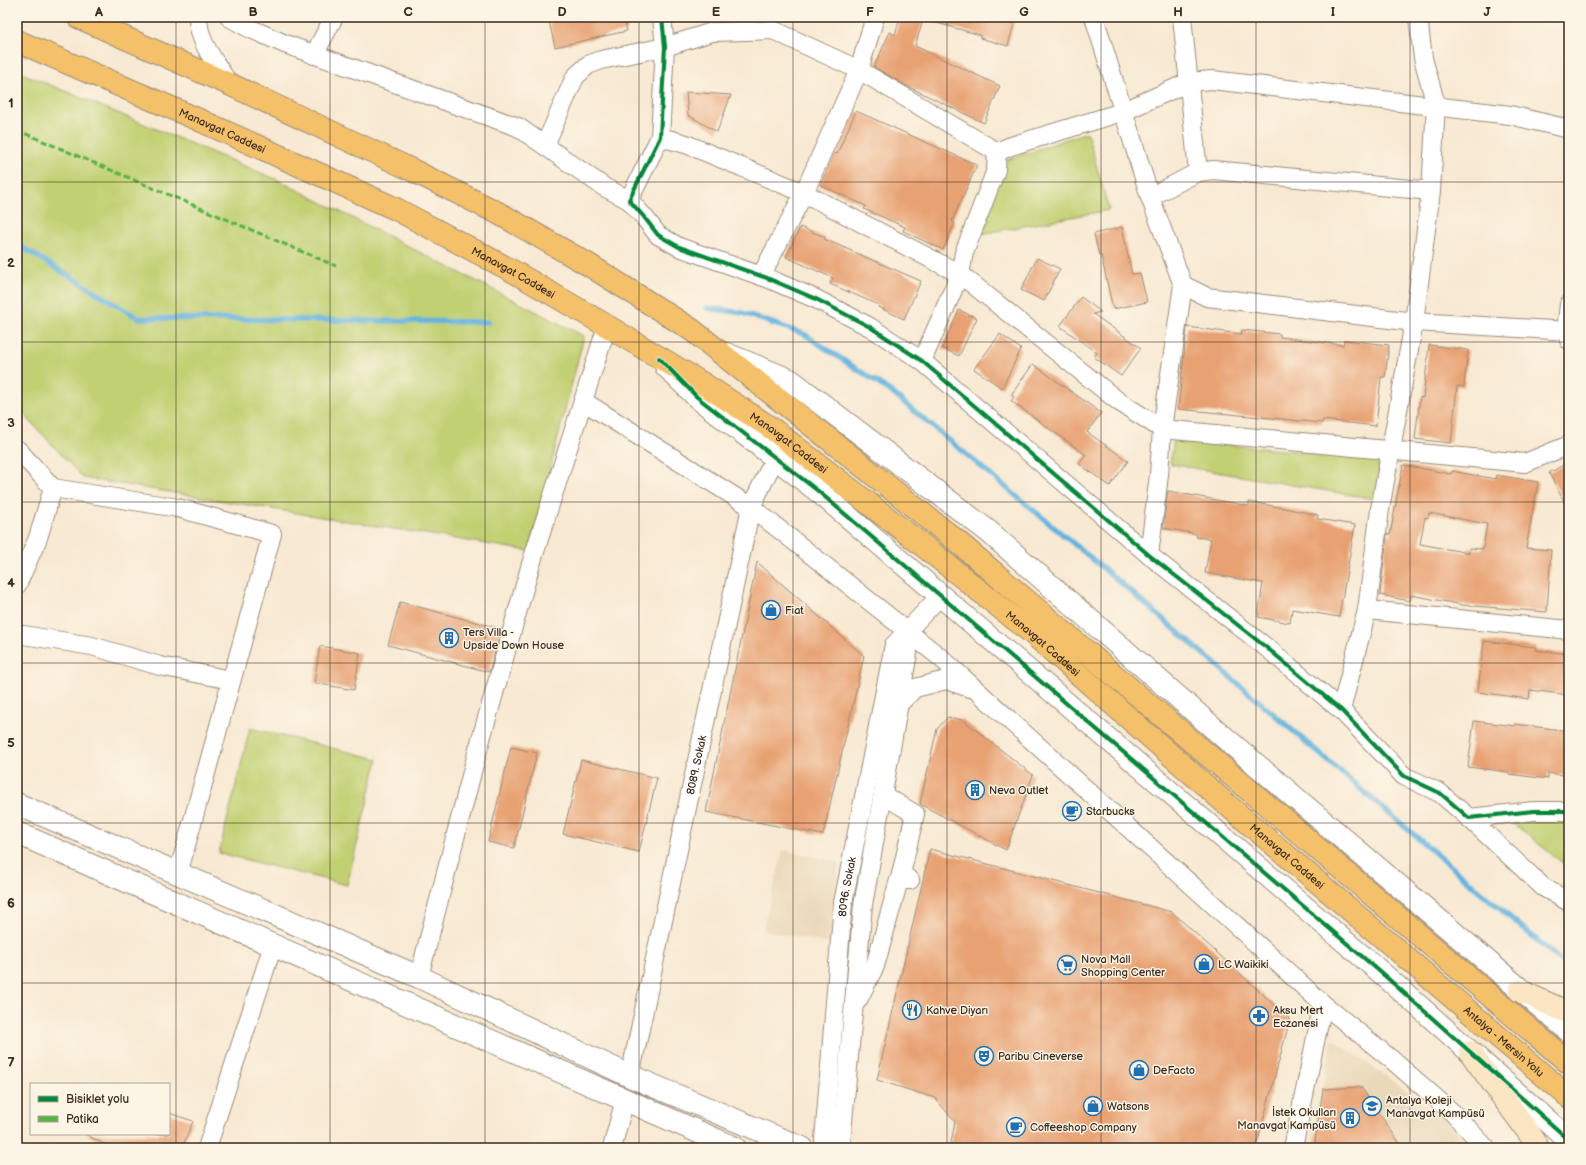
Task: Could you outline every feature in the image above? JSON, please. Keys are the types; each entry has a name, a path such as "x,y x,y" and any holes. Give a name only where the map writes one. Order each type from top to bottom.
{"highway":[{"name":"Manavgat Caddesi","path":"78,17 229,84 410,169 500,214 608,277 692,330 958,542 1569,1063"},
{"name":"Manavgat Caddesi","path":"17,41 197,119 396,209 516,273 607,326 770,428 921,544 1032,633 1231,808 1457,1002"},
{"name":"Antalya - Mersin Yolu","path":"1457,1002 1569,1097"}],"main road":[{"path":"1520,991 1569,1013"},
{"path":"1470,1052 1534,1140 1537,1148"}],"street":[{"path":"198,17 198,23 205,45 229,84"},
{"path":"229,17 270,38 518,127 604,186 629,200 658,235 679,247 761,276 816,299 870,327 922,360 1149,554 1272,652 1341,710 1404,776 1440,793 1543,887 1569,902"},
{"path":"314,54 334,17"},
{"path":"629,200 660,137 664,48 662,17"},
{"path":"761,276 804,193 859,70 875,17"},
{"path":"1094,17 1122,112 1150,197 1183,285 1162,429 1159,475 1149,554"},
{"path":"1182,17 1198,172"},
{"path":"1341,710 1367,610 1380,509 1414,322 1431,191 1436,105 1423,58 1418,17"},
{"path":"545,145 575,77 588,65 601,60 664,48 712,32 773,30 859,70 997,152"},
{"path":"997,152 1011,146 1122,112 1189,82 1212,80 1436,105 1510,115 1569,129"},
{"path":"660,137 686,144 804,193 960,274 1118,401 1162,429 1525,463 1569,445"},
{"path":"922,360 960,274 964,253 996,170 997,152"},
{"path":"1150,197 1198,172 1213,170 1431,191"},
{"path":"1183,285 1207,297 1414,322 1568,334 1569,304"},
{"path":"419,977 479,745 531,564 607,326"},
{"path":"721,352 790,380 988,531 1218,732 1520,991 1569,1031"},
{"path":"659,358 697,397 818,491 1217,832 1569,1140"},
{"path":"583,400 752,507 941,658 1323,1004 1391,1059 1442,1103 1486,1148"},
{"path":"17,449 53,488 178,508 272,534 178,874"},
{"name":"8089. Sokak","path":"630,1076 752,507 775,458"},
{"path":"17,586 38,538 53,488"},
{"name":"8096. Sokak","path":"827,1148 824,1140 844,903 894,645 940,596"},
{"path":"1367,610 1569,630"},
{"name":"8096. Sokak","path":"838,1148 841,1143 863,905 908,654 907,632"},
{"path":"17,634 92,646 160,666 231,680"},
{"path":"899,704 915,688 946,680 976,690"},
{"path":"853,1010 875,966 899,880 910,880 901,874 915,814 883,795"},
{"path":"17,804 419,977 630,1076 802,1148"},
{"path":"1469,818 1534,811 1569,811"},
{"path":"17,833 735,1148"},
{"path":"207,1148 273,945"},
{"path":"1293,1148 1323,1004"},
{"path":"612,1148 625,1099"}],"shaded area":[{"path":"783,850 839,862 830,944 763,930"},
{"name":"Antalya Koleji Manavgat Kampüsü","path":"1332,1039 1409,1092 1444,1119 1471,1148 1310,1148"}],"green space":[{"path":"17,71 278,180 584,336 529,551 83,478 17,407"},
{"path":"1087,132 1109,210 981,234 1004,161"},
{"path":"1174,440 1381,459 1374,499 1170,464"},
{"path":"250,728 378,759 347,885 219,853"},
{"path":"1499,812 1569,816 1569,868"}],"building":[{"path":"548,17 624,17 627,31 555,47"},
{"path":"900,17 924,17 915,46 1000,86 984,123 905,85 874,67 890,32 895,35"},
{"path":"931,17 1016,17 1008,46 980,38 980,35 930,21"},
{"path":"686,92 731,95 717,132 688,115"},
{"path":"856,111 977,165 952,221 955,223 943,250 903,231 905,227 864,209 866,206 820,185 835,153 837,154"},
{"path":"800,227 921,281 904,319 878,307 879,305 830,284 833,278 786,257"},
{"path":"1122,227 1132,274 1140,273 1147,302 1113,309 1101,255 1099,255 1094,234"},
{"path":"1037,258 1060,269 1044,301 1021,290"},
{"path":"1081,297 1101,312 1093,314 1141,348 1121,376 1094,357 1097,353 1060,326"},
{"path":"959,310 977,318 959,356 942,348"},
{"path":"1187,327 1241,334 1242,330 1280,334 1280,337 1343,345 1344,340 1389,345 1385,377 1381,377 1376,426 1323,420 1322,423 1178,409"},
{"path":"1000,334 1021,349 1002,388 974,369"},
{"path":"1429,345 1468,350 1464,387 1457,386 1451,443 1415,439 1420,397 1423,398"},
{"path":"1033,364 1101,413 1087,432 1128,461 1110,486 1079,464 1086,455 1011,401 1014,397 1011,395"},
{"path":"1569,462 1569,511 1549,473"},
{"path":"1403,465 1451,474 1452,471 1495,479 1496,475 1538,482 1526,548 1551,550 1547,612 1463,605 1411,595 1410,601 1380,595 1387,534 1390,535","holes":["1429,513 1487,524 1483,549 1469,548 1469,553 1420,544 1425,517 1428,518"]},
{"path":"1168,491 1249,506 1249,502 1279,507 1318,515 1317,519 1355,525 1339,617 1292,609 1290,623 1258,617 1263,583 1205,573 1211,539 1196,537 1197,534 1163,528"},
{"path":"757,562 864,656 823,835 706,812"},
{"name":"Ters Villa - Upside Down House","path":"400,602 502,629 489,672 388,645"},
{"path":"1484,641 1536,647 1535,650 1569,654 1569,695 1530,690 1529,699 1478,692"},
{"path":"320,646 360,653 354,690 314,683"},
{"name":"Neva Outlet","path":"948,717 963,720 1033,775 1006,850 920,804 937,729"},
{"path":"1474,721 1515,726 1515,724 1569,731 1569,776 1548,773 1548,779 1468,767"},
{"path":"511,747 537,753 514,848 488,842"},
{"path":"581,760 657,778 639,852 563,834"},
{"name":"Nova Mall Shopping Center","path":"930,849 1172,912 1290,1019 1256,1148 950,1148 955,1122 935,1098 877,1080"},
{"name":"İstek Okulları Manavgat Kampüsü","path":"1361,1087 1403,1148 1314,1148 1323,1089"},
{"path":"170,1113 193,1121 182,1148 111,1148 87,1135 170,1135"}],"waterway":[{"path":"17,244 138,318 488,322"},
{"path":"707,308 743,313 804,334 890,391 1115,578 1560,960"}],"marked path":[{"path":"17,130 336,266"}],"cycle path":[{"path":"662,17 665,47 660,137 629,200 658,235 679,247 767,278 816,299 870,327 922,361 1149,555 1272,652 1341,710 1404,776 1440,793 1469,818 1534,811 1569,811"},
{"path":"659,358 697,397 818,491 1385,976 1569,1140"}],"place":[{"name":"Fiat","path":"771,610"},
{"name":"Ters Villa - Upside Down House","path":"449,638"},
{"name":"Neva Outlet","path":"975,790"},
{"name":"Starbucks","path":"1072,811"},
{"name":"LC Waikiki","path":"1204,964"},
{"name":"Nova Mall Shopping Center","path":"1067,965"},
{"name":"Kahve Diyarı","path":"912,1010"},
{"name":"Aksu Mert Eczanesi","path":"1259,1016"},
{"name":"Paribu Cineverse","path":"984,1056"},
{"name":"DeFacto","path":"1139,1070"},
{"name":"Watsons","path":"1093,1106"},
{"name":"Antalya Koleji Manavgat Kampüsü","path":"1372,1106"},
{"name":"İstek Okulları Manavgat Kampüsü","path":"1350,1118"},
{"name":"Coffeeshop Company","path":"1016,1127"}]}
